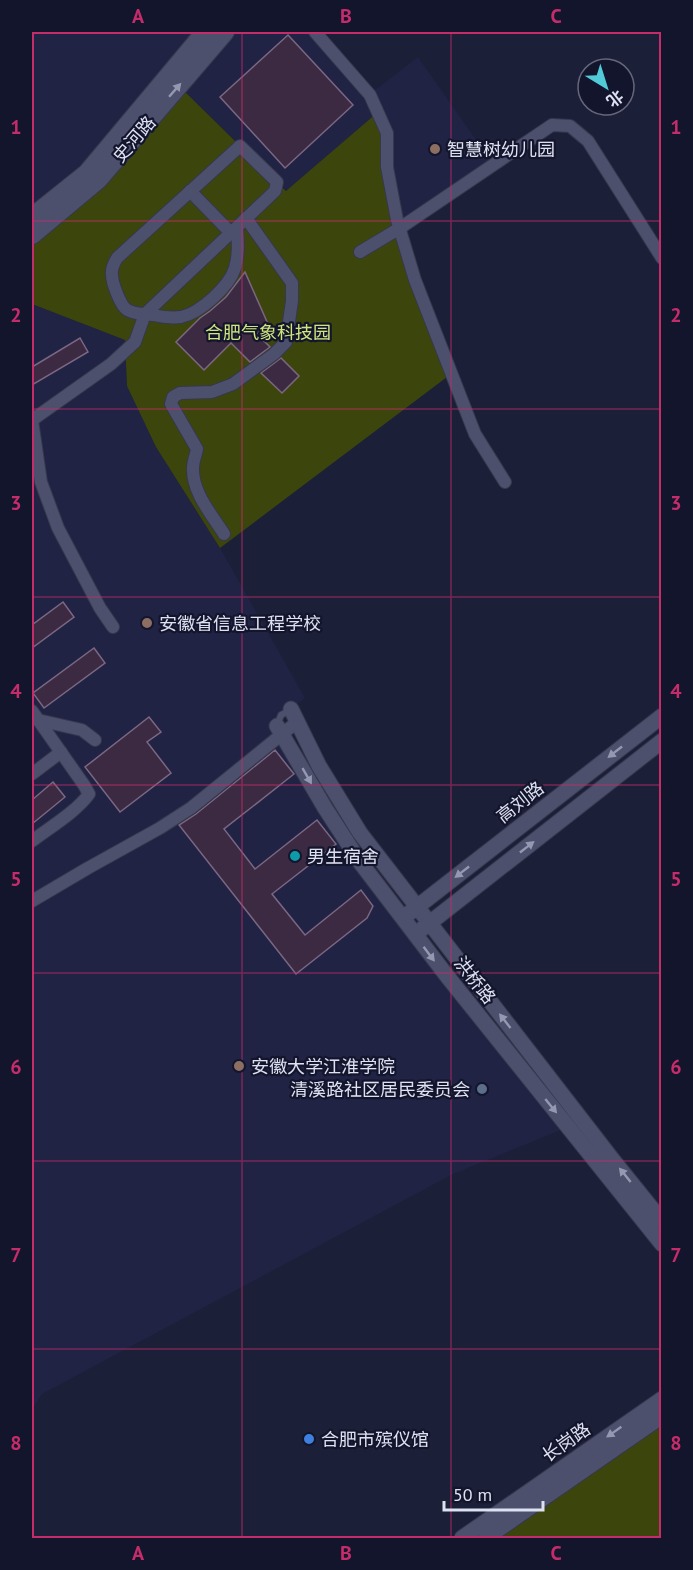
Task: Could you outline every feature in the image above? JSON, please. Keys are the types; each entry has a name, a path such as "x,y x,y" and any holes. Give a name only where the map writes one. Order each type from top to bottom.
{"main road":[{"name":"史河路","path":"32,217 87,173 205,32"},
{"name":"史河路","path":"32,235 99,179 225,32"}],"street":[{"path":"315,32 370,94 387,133 387,167 399,228 415,280 476,434 505,482"},
{"path":"360,252 552,124 570,126 588,141 662,258"},
{"path":"113,627 100,608 58,528 41,482 32,420 111,364 135,342 145,314 238,226 275,191 278,182 240,146 117,258 111,276 123,305 128,311 145,314 164,317 180,317 196,311 210,301 234,271 238,252 238,226"},
{"path":"190,191 238,226 292,283 292,301 286,342 274,354 233,384 212,392 180,393 173,397 171,404 197,448 193,468 200,495 224,534"},
{"path":"35,716 82,730 95,740"},
{"path":"32,841 65,817 89,794 35,716"},
{"path":"32,901 191,808 294,716"},
{"name":"洪桥路","path":"294,716 319,766 360,833 612,1160 662,1221"},
{"name":"高刘路","path":"402,918 662,716"},
{"name":"洪桥路","path":"280,730 325,808 360,862 447,976 662,1244"},
{"path":"415,935 662,741"},
{"path":"32,774 61,752"},
{"name":"长岗路","path":"462,1539 662,1399"},
{"name":"长岗路","path":"486,1539 662,1416"}],"shaded area":[{"path":"32,32 205,32 87,173 32,217"},
{"path":"225,32 315,32 370,94 418,57 493,164 400,228 377,113 287,191 179,86"},
{"path":"32,304 125,340 127,386 156,447 220,548 305,698 291,709 278,726 325,808 568,1127 453,1174 42,1394 32,1410"}],"green space":[{"name":"合肥气象科技园","path":"179,86 286,191 378,112 397,220 451,374 220,548 156,447 127,386 125,340 32,304 32,235"},
{"path":"661,1416 661,1538 486,1538"}],"building":[{"path":"288,35 353,105 285,168 220,97"},
{"path":"245,272 268,324 257,334 270,347 250,362 231,343 204,370 176,342 226,297"},
{"path":"80,338 88,352 32,385 32,367"},
{"path":"281,358 299,376 282,393 261,373"},
{"path":"63,602 74,617 32,648 32,625"},
{"path":"94,648 105,663 44,708 33,693"},
{"path":"149,717 161,732 147,742 171,773 120,812 85,767"},
{"name":"男生宿舍","path":"275,750 294,774 224,829 255,869 317,820 336,844 272,894 305,935 361,890 373,906 367,918 296,974 179,825"},
{"path":"53,782 65,797 32,824 32,800"}],"place":[{"name":"智慧树幼儿园","path":"435,149"},
{"name":"安徽省信息工程学校","path":"147,623"},
{"name":"男生宿舍","path":"295,856"},
{"name":"安徽大学江淮学院","path":"239,1066"},
{"name":"清溪路社区居民委员会","path":"482,1089"},
{"name":"合肥市殡仪馆","path":"309,1439"}]}
